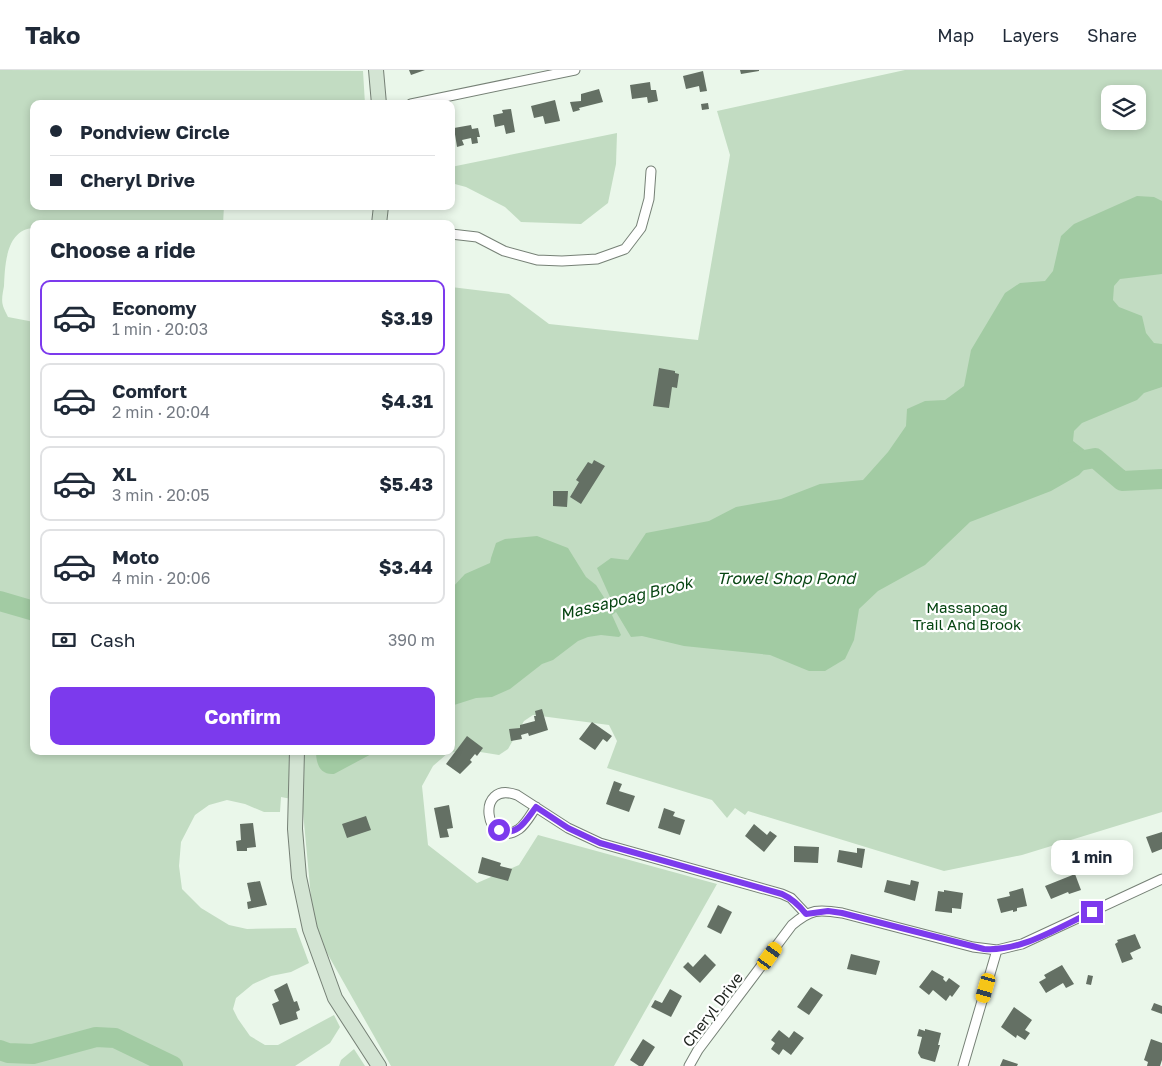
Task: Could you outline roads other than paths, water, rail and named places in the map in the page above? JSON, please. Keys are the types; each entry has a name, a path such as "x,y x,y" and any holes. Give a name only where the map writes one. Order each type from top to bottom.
{"main road":[{"path":"376,70 379,100"},
{"path":"297,755 295,829 299,876 310,929 335,998 379,1066"}],"street":[{"path":"431,100 575,70"},
{"path":"455,234 477,237 504,251 536,260 597,259 624,249 641,228 649,199 651,171"},
{"path":"536,807 523,825 512,832 503,832 495,828 488,818 488,810 496,796 504,793 516,794 536,807 568,828 600,843 782,894 792,898 806,914 828,911 842,913 973,947 997,950 1022,944 1162,880"},
{"name":"Cheryl Drive","path":"689,1066 698,1050 792,925 806,914"},
{"path":"963,1066 997,950"}],"water":[{"name":"Trowel Shop Pond","path":"1137,196 1154,197 1162,201 1162,274 1120,279 1114,286 1113,300 1119,307 1142,316 1146,333 1154,343 1162,344 1162,387 1144,393 1137,400 1082,423 1074,431 1073,441 1095,458 1079,475 1051,491 970,522 925,565 878,591 859,609 854,640 845,659 825,671 809,671 770,655 684,646 642,636 631,637 616,612 612,615 621,635 619,637 601,635 578,641 553,660 542,664 510,689 492,697 476,698 455,705 455,585 465,574 490,563 496,543 505,539 537,536 568,548 586,577 596,585 605,599 610,597 597,568 611,558 628,560 646,533 709,521 736,507 781,499 820,484 863,480 888,452 906,426 907,409 925,401 945,400 964,386 971,350 1005,293 1020,283 1045,281 1053,271 1061,236 1074,224"},
{"path":"316,755 370,755 334,774 322,771"}],"waterway":[{"name":"Massapoag Brook","path":"1068,463 1095,458 1122,481 1162,479"},
{"name":"Massapoag Brook","path":"0,601 30,610"},
{"path":"0,1050 8,1053 33,1054 96,1037 115,1038 173,1066"}],"park label":[{"name":"Massapoag Trail And Brook","path":"967,616"}]}
